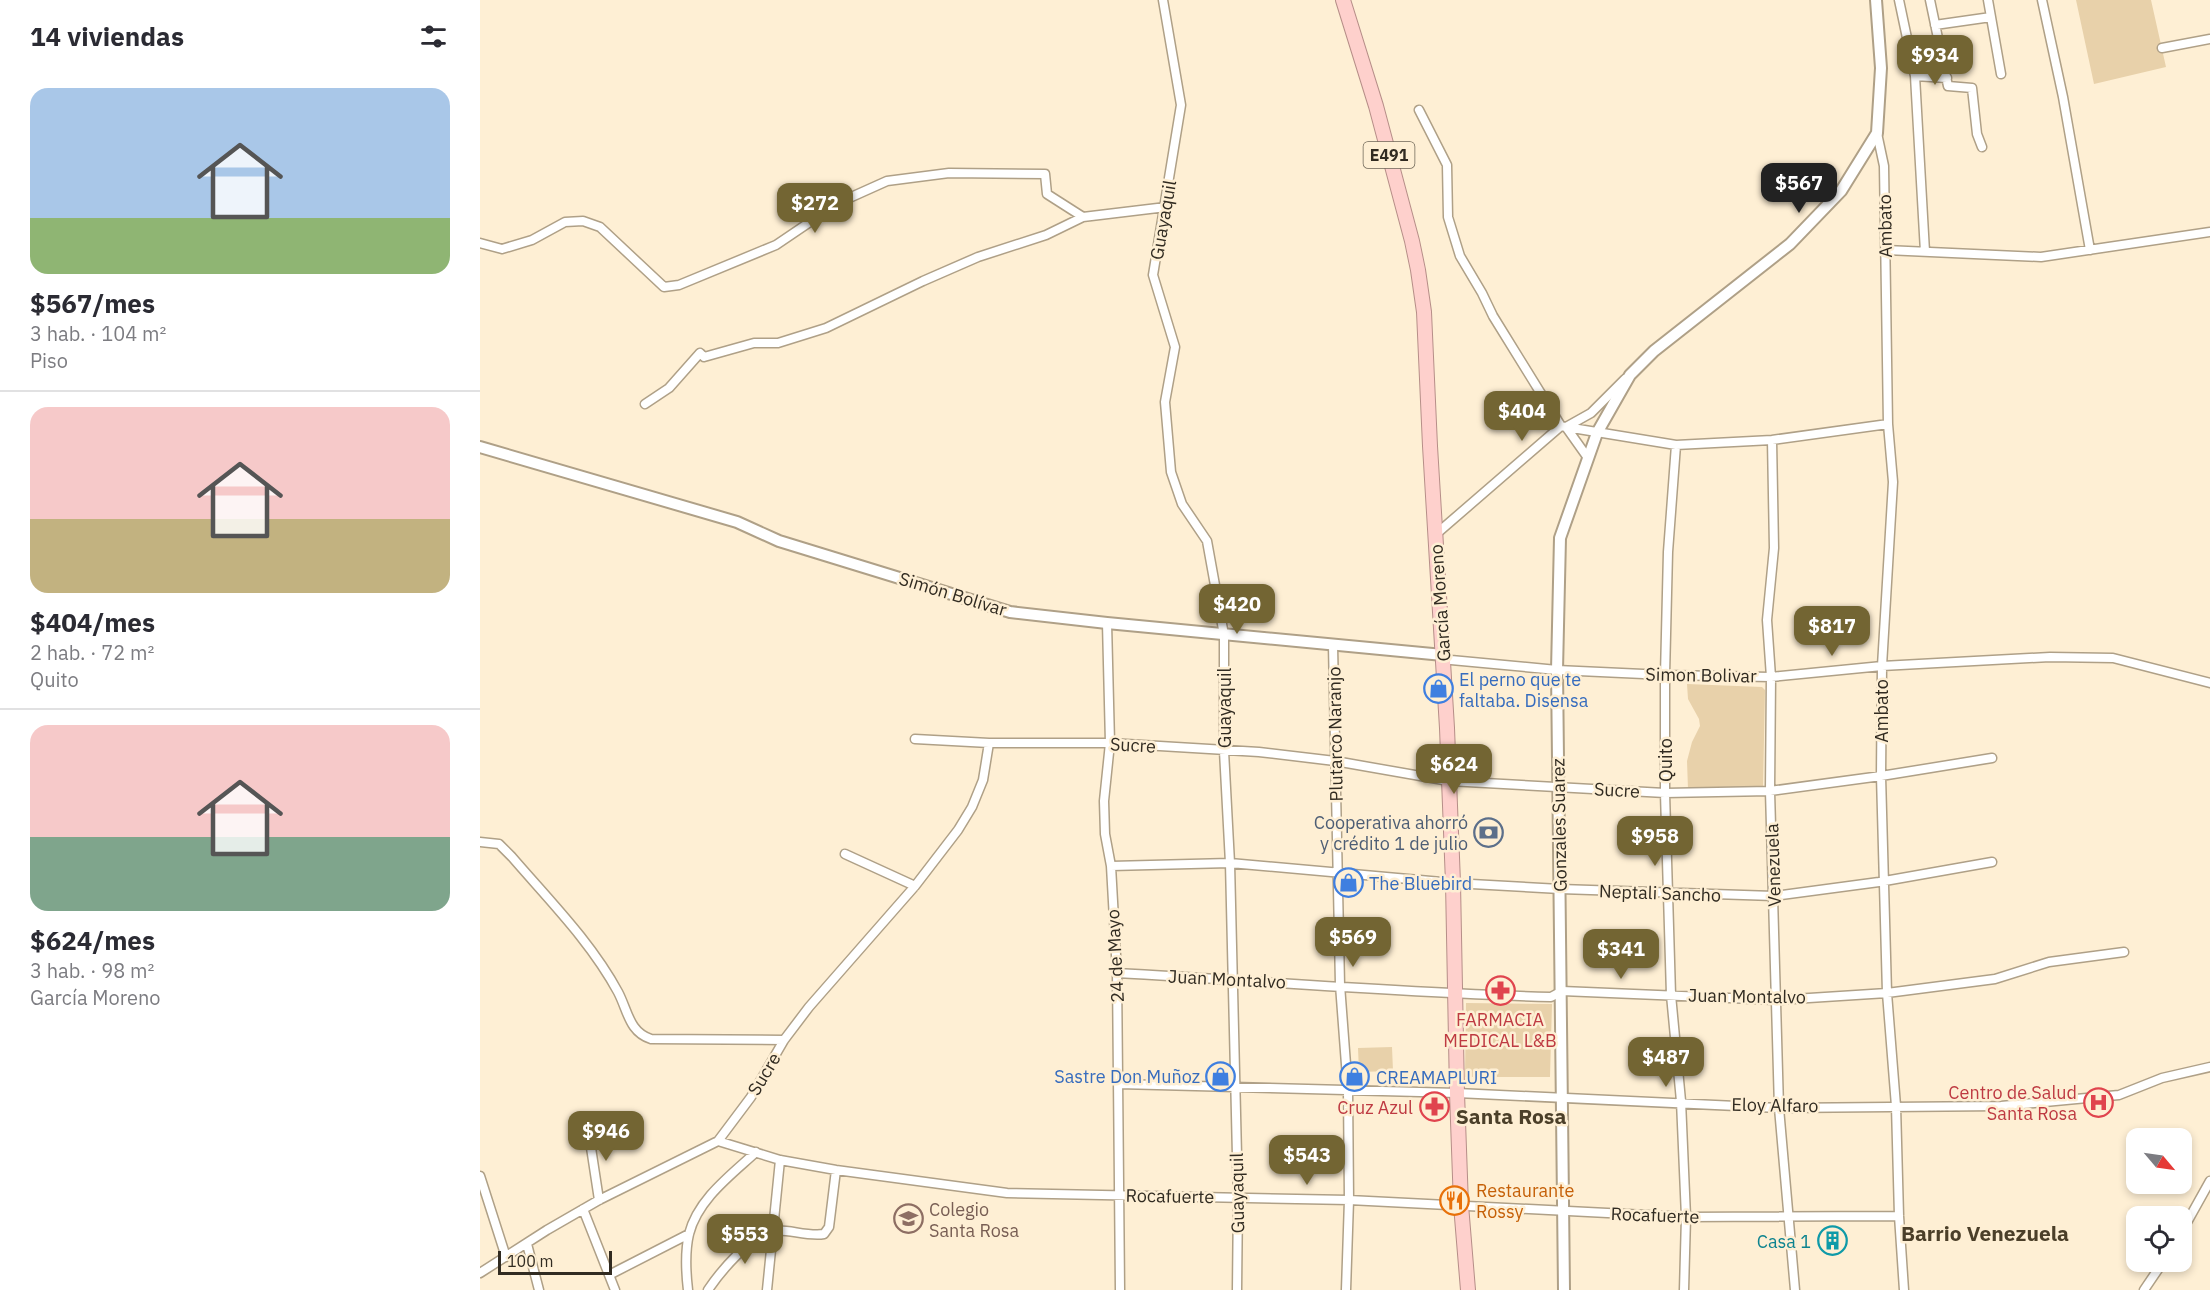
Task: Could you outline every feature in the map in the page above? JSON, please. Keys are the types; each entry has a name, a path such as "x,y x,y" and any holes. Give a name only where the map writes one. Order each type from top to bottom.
{"highway":[{"name":"García Moreno","path":"1343,0 1376,106 1412,241 1419,270 1424,312 1449,781 1456,1093 1461,1205 1468,1290"}],"street":[{"name":"Guayaquil","path":"1163,0 1181,105 1153,275 1175,347 1165,402 1172,472 1182,504 1207,541 1224,635 1224,751 1230,863 1238,1198 1237,1290"},
{"path":"1876,0 1881,68 1876,133"},
{"path":"1899,0 1915,76 1925,252"},
{"path":"1930,0 1948,86 1971,88 1977,134 1982,147"},
{"path":"1988,0 2001,75"},
{"path":"2042,0 2063,97 2090,250"},
{"path":"1935,25 1991,17"},
{"path":"2162,48 2210,39"},
{"path":"1915,76 1947,78"},
{"path":"1419,110 1447,165 1448,217 1460,256 1493,316 1564,426 1588,458"},
{"name":"Ambato","path":"1876,133 1884,166 1888,424 1893,482 1881,666 1883,881 1904,1290"},
{"name":"Gonzales Suarez","path":"1564,1290 1557,670 1560,538 1597,433 1629,375 1654,351 1790,244 1841,191 1876,133"},
{"path":"480,243 502,249 532,240 565,222 583,221 600,227 664,287 679,285 776,245 838,203 887,181 949,173 1045,174 1047,194 1083,217"},
{"path":"645,404 669,388 700,353 704,357 754,342 778,343 826,328 978,257 1046,235 1083,217 1166,207"},
{"path":"1886,250 2041,257 2210,232"},
{"path":"1435,535 1564,426 1591,413 1629,375"},
{"path":"1564,426 1676,445 1772,440 1888,424"},
{"name":"Venezuela","path":"1772,440 1774,548 1767,620 1771,677 1770,791 1779,1108 1795,1290"},
{"name":"Quito","path":"1676,445 1668,552 1665,793 1671,995 1681,1101 1686,1217 1684,1290"},
{"name":"Simón Bolívar","path":"480,447 738,522 779,541 1010,612 1107,624 1443,655"},
{"name":"24 de Mayo","path":"1107,624 1110,743 1104,801 1105,834 1111,866 1117,973 1120,1290"},
{"name":"Plutarco Naranjo","path":"1333,645 1340,985 1348,1091 1346,1290"},
{"name":"Simon Bolivar","path":"1443,655 1451,660 1557,670 1771,677 1881,666 2050,657 2113,658 2210,683"},
{"name":"Sucre","path":"915,739 989,743 1110,743 1259,752 1335,761 1449,781 1665,793 1770,791 1992,758"},
{"name":"Sucre","path":"717,1141 751,1096 784,1040 808,1007 915,886 952,839 972,807 983,780 989,743"},
{"path":"480,842 499,844 590,947 619,992 632,1024 640,1035 651,1039 784,1040"},
{"path":"845,854 915,886"},
{"name":"Neptali Sancho","path":"1111,866 1230,863 1453,883 1669,894 1774,896 1883,881 1992,862"},
{"name":"Juan Montalvo","path":"1117,973 1340,985 1454,994 1551,997 1562,991 1777,1000 1887,993 1995,980 2049,962 2124,952"},
{"name":"Eloy Alfaro","path":"1119,1084 1681,1101 1779,1108 2001,1106 2119,1095 2162,1078 2210,1067"},
{"path":"588,1128 599,1200"},
{"path":"480,1273 599,1200 717,1141"},
{"name":"Rocafuerte","path":"717,1141 780,1160 836,1170 1007,1193 1348,1200 1686,1217 1899,1216"},
{"path":"688,1290 686,1271 689,1234 700,1209 718,1186 756,1152"},
{"path":"767,1290 780,1160"},
{"path":"708,1290 736,1255 752,1242 773,1231 814,1236 824,1234 830,1227 836,1170"},
{"path":"480,1176 506,1257"},
{"path":"2192,1213 2210,1181"},
{"path":"583,1209 615,1290"},
{"path":"609,1275 689,1234"},
{"path":"527,1244 539,1290"},
{"path":"2144,1290 2156,1272"}],"shaded area":[{"path":"2076,0 2151,0 2166,67 2094,84"},
{"path":"1687,684 1762,687 1765,690 1763,788 1688,789 1687,761 1692,742 1700,726 1699,719 1688,699"},
{"path":"1466,1003 1552,1004 1550,1077 1465,1077"},
{"path":"1392,1047 1393,1071 1359,1072 1358,1048"}],"place":[{"name":"El perno que te faltaba. Disensa","path":"1438,689"},
{"name":"Cooperativa ahorró y crédito 1 de julio","path":"1489,832"},
{"name":"The Bluebird","path":"1348,883"},
{"name":"FARMACIA MEDICAL L&B","path":"1500,990"},
{"name":"Sastre Don Muñoz","path":"1221,1076"},
{"name":"CREAMAPLURI","path":"1355,1077"},
{"name":"Centro de Salud Santa Rosa","path":"2098,1102"},
{"name":"Cruz Azul","path":"1434,1107"},
{"name":"Restaurante Rossy","path":"1455,1200"},
{"name":"Colegio Santa Rosa","path":"908,1219"},
{"name":"Casa 1","path":"1832,1241"}],"district":[{"name":"Santa Rosa","path":"1511,1116"},
{"name":"Barrio Venezuela","path":"1985,1233"}]}
